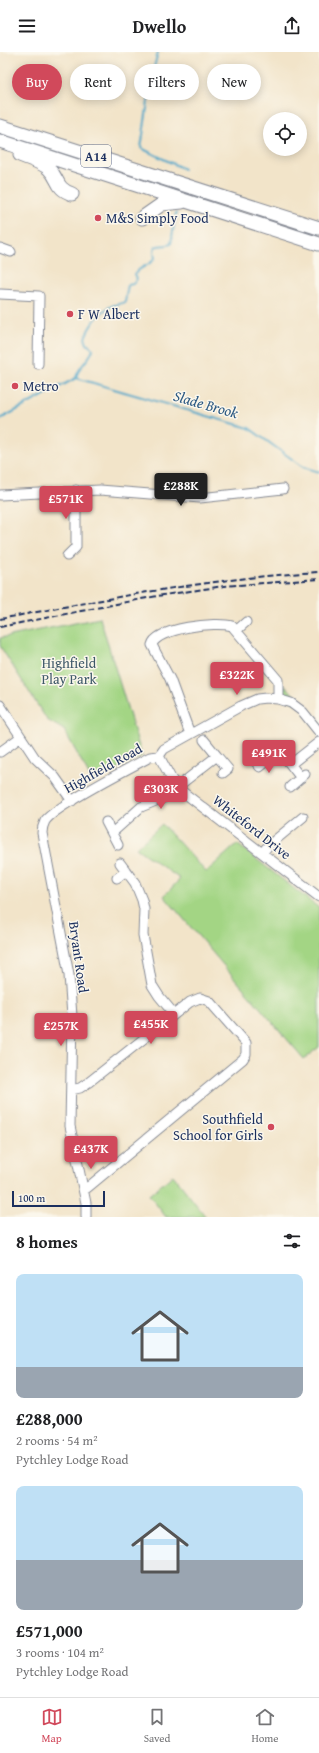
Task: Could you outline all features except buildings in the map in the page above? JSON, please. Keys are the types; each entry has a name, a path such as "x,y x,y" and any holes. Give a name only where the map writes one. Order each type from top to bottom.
{"highway":[{"name":"A14","path":"0,126 319,228"},
{"name":"A14","path":"0,141 319,244"},
{"path":"0,141 17,153 48,167 59,187 72,194"},
{"path":"142,218 162,204 188,202"},
{"path":"299,221 319,220"}],"street":[{"path":"0,248 11,252"},
{"path":"0,294 40,296 38,364"},
{"path":"0,494 100,490 200,498 283,489"},
{"path":"67,556 76,547 76,490"},
{"path":"237,630 246,622"},
{"path":"190,734 170,678 152,643 165,635 196,625 226,624 237,630 278,680 278,699"},
{"name":"Highfield Road","path":"45,844 42,833 45,820 50,815 150,757 159,756 164,749 246,703 257,699 278,699 291,703 303,712 319,732"},
{"path":"0,706 35,758 55,777 72,801"},
{"path":"0,752 21,737"},
{"path":"204,740 228,769"},
{"path":"291,764 319,742"},
{"path":"250,755 260,767 280,751 303,776 290,786"},
{"name":"Whiteford Drive","path":"159,756 169,776 177,786 319,897"},
{"path":"112,834 141,807 163,798 217,756"},
{"path":"262,853 268,846 303,817"},
{"path":"106,822 118,845"},
{"name":"Bryant Road","path":"45,844 69,975 72,1016 70,1126 83,1188 86,1217"},
{"path":"120,863 138,890 144,908 143,935 152,985 158,996 174,1014"},
{"path":"117,878 126,871"},
{"path":"71,1090 80,1088 89,1082 194,999 206,999 211,1003 243,1039 247,1048 243,1058 87,1188 83,1188"}],"green space":[{"name":"Highfield Play Park","path":"100,618 142,756 93,782 64,730 47,720 0,646 0,638"},
{"path":"283,687 287,687 301,703 288,699 284,694"},
{"path":"162,824 206,872 237,844 319,908 319,1047 304,1059 164,896 180,879 136,848"},
{"path":"173,1175 206,1217 166,1217 149,1195"}],"waterway":[{"name":"Slade Brook","path":"158,52 152,75 141,148 184,169"},
{"name":"Slade Brook","path":"0,419 76,378 79,370 92,353 93,349 87,344 85,338 89,329 103,311 112,306 125,302 128,285 133,284 137,279 135,274 137,271 153,261 155,258 154,249 158,246 171,244 176,213"},
{"name":"Slade Brook","path":"76,378 249,428 303,467 319,472"}],"railway":[{"path":"0,619 199,584 319,572"},
{"path":"0,627 157,596 224,586 319,579"}],"place":[{"name":"M&S Simply Food","path":"98,218"},
{"name":"F W Albert","path":"70,314"},
{"name":"Metro","path":"15,386"},
{"name":"Southfield School for Girls","path":"271,1127"}]}
